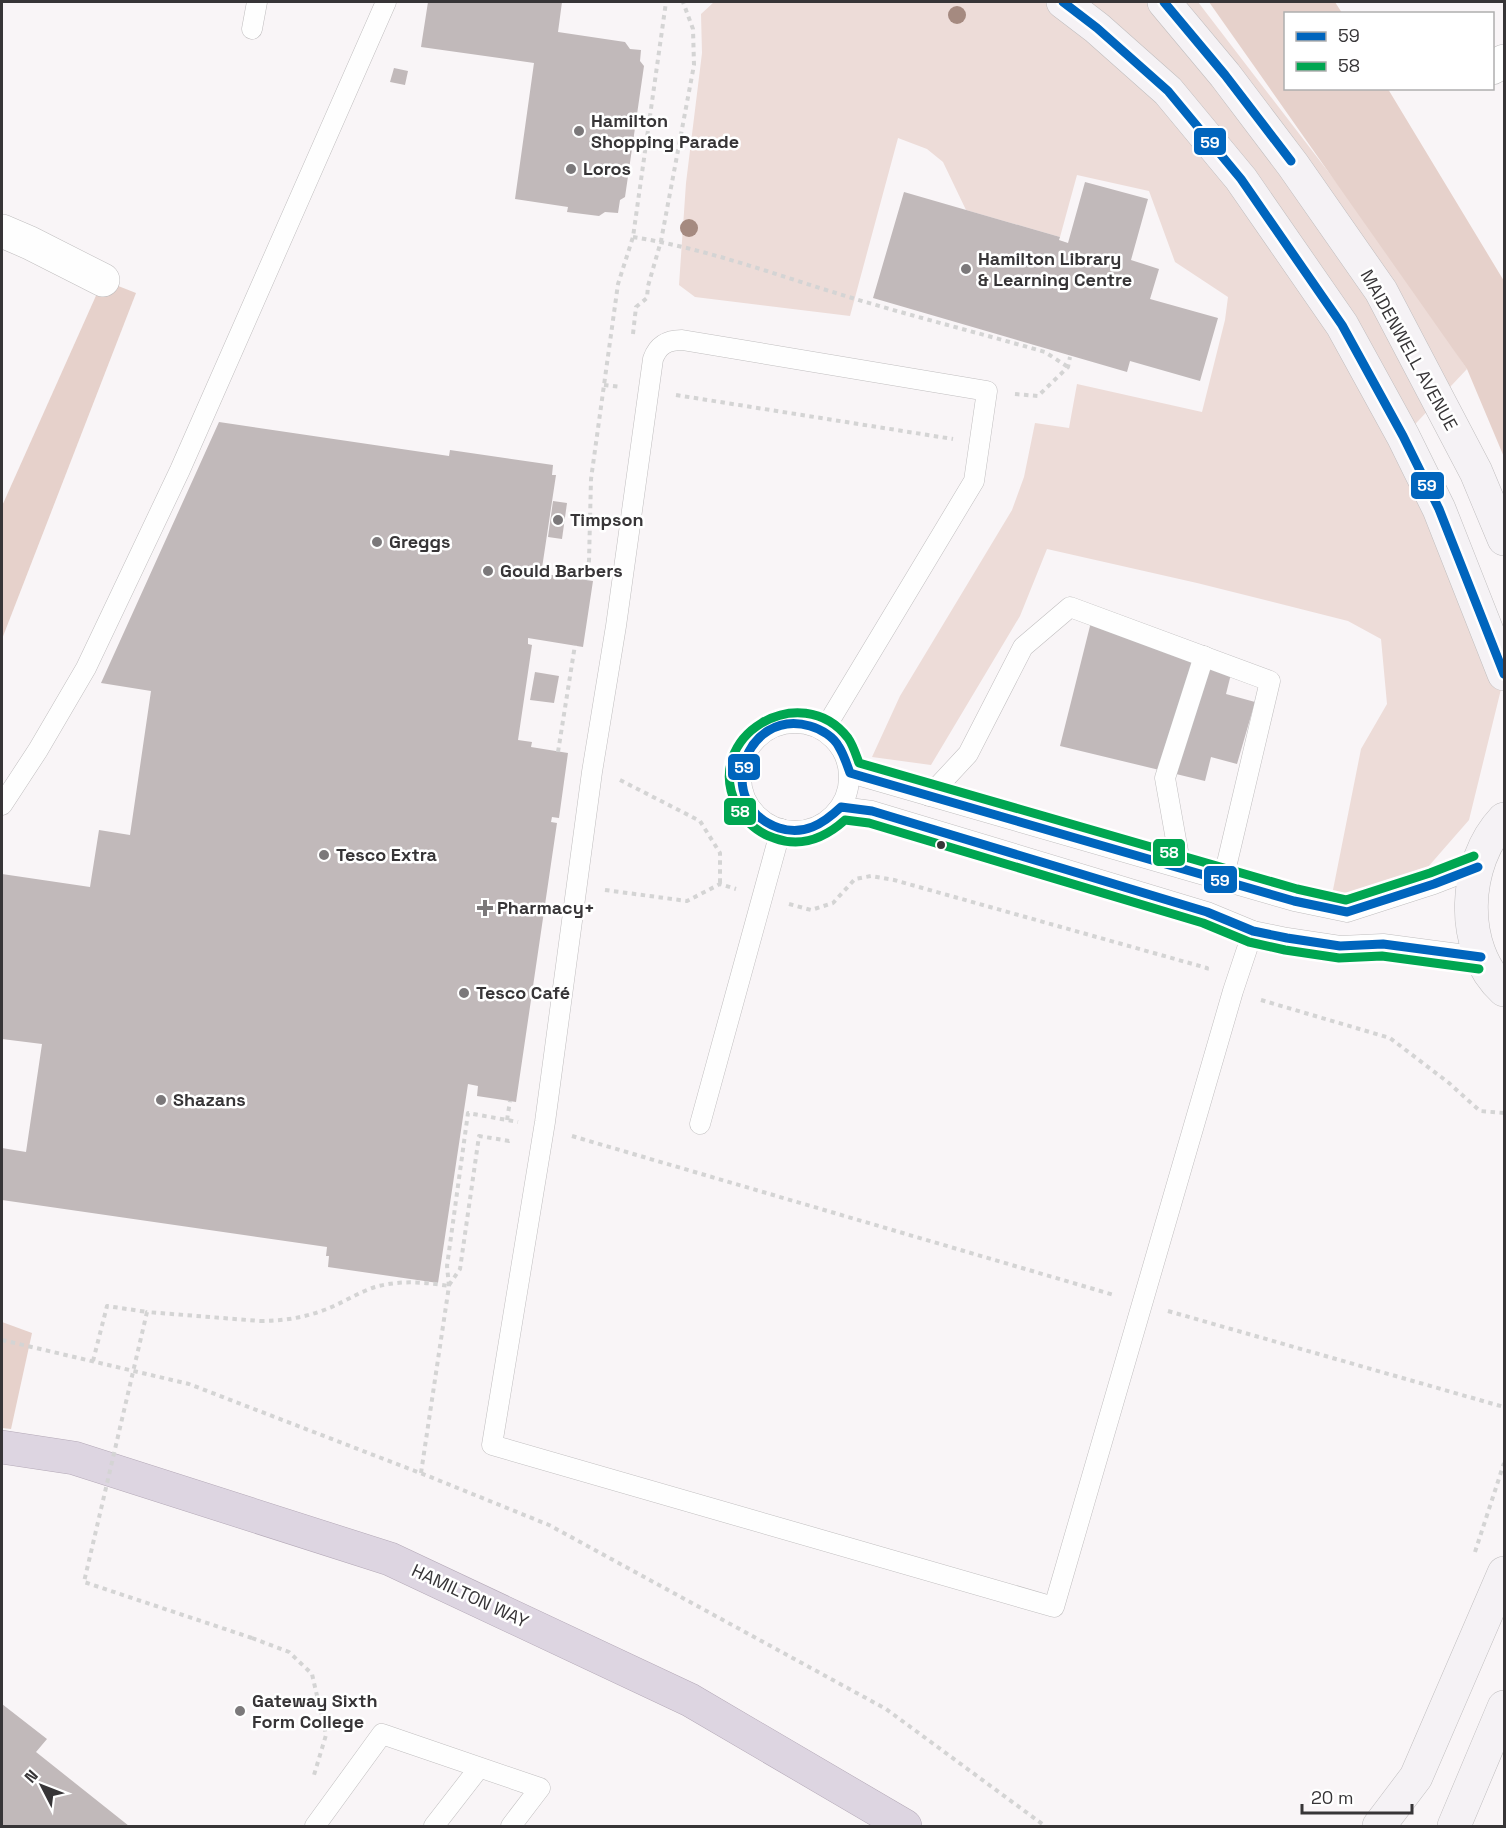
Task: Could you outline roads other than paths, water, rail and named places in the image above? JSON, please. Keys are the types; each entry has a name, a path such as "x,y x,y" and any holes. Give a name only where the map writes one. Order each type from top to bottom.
{"highway":[{"name":"HAMILTON WAY","path":"2,1447 74,1458 390,1558 690,1700 905,1827"}],"street":[{"path":"1063,2 1097,28 1168,90 1241,179 1342,325 1403,436 1439,509 1504,674"},
{"name":"MAIDENWELL AVENUE","path":"1164,2 1225,75 1293,165 1381,291 1476,472 1504,539"},
{"path":"2,231 103,280"},
{"path":"1504,819 1481,854 1473,890 1472,923 1481,957 1496,982 1504,990"},
{"path":"1380,1827 1416,1777 1504,1573"},
{"path":"1454,1827 1504,1707"}],"lane":[{"path":"252,29 257,2"},
{"path":"2,805 38,750 86,668 180,470 386,2"},
{"path":"824,730 974,482 987,391 673,340 664,343 655,353 648,391 616,626 592,772 544,1128 492,1445 1054,1607 1233,991 1254,931"},
{"path":"929,796 968,754 1023,647 1070,607 1270,681 1223,880"},
{"path":"1181,868 1165,778 1204,657"},
{"path":"788,723 807,724 824,730 837,741 846,756 850,773 848,790 841,807 828,820 812,828 795,831 781,829 761,819 749,806 742,789 741,771 746,754 757,739 771,728 788,723"},
{"path":"850,773 1294,901 1347,912 1478,867"},
{"path":"841,807 872,811 1207,912 1254,931 1340,946 1383,944 1481,957"},
{"path":"700,1124 781,829"},
{"path":"315,1827 382,1734 540,1788 511,1827"},
{"path":"434,1827 479,1768"}],"place":[{"name":"Hamilton Shopping Parade","path":"579,131"},
{"name":"Loros","path":"571,169"},
{"name":"Hamilton Library & Learning Centre","path":"966,269"},
{"name":"Timpson","path":"558,520"},
{"name":"Greggs","path":"377,542"},
{"name":"Gould Barbers","path":"488,571"},
{"name":"Tesco Extra","path":"324,855"},
{"name":"Pharmacy+","path":"485,908"},
{"name":"Tesco Café","path":"464,993"},
{"name":"Shazans","path":"161,1100"},
{"name":"Gateway Sixth Form College","path":"240,1711"}]}
